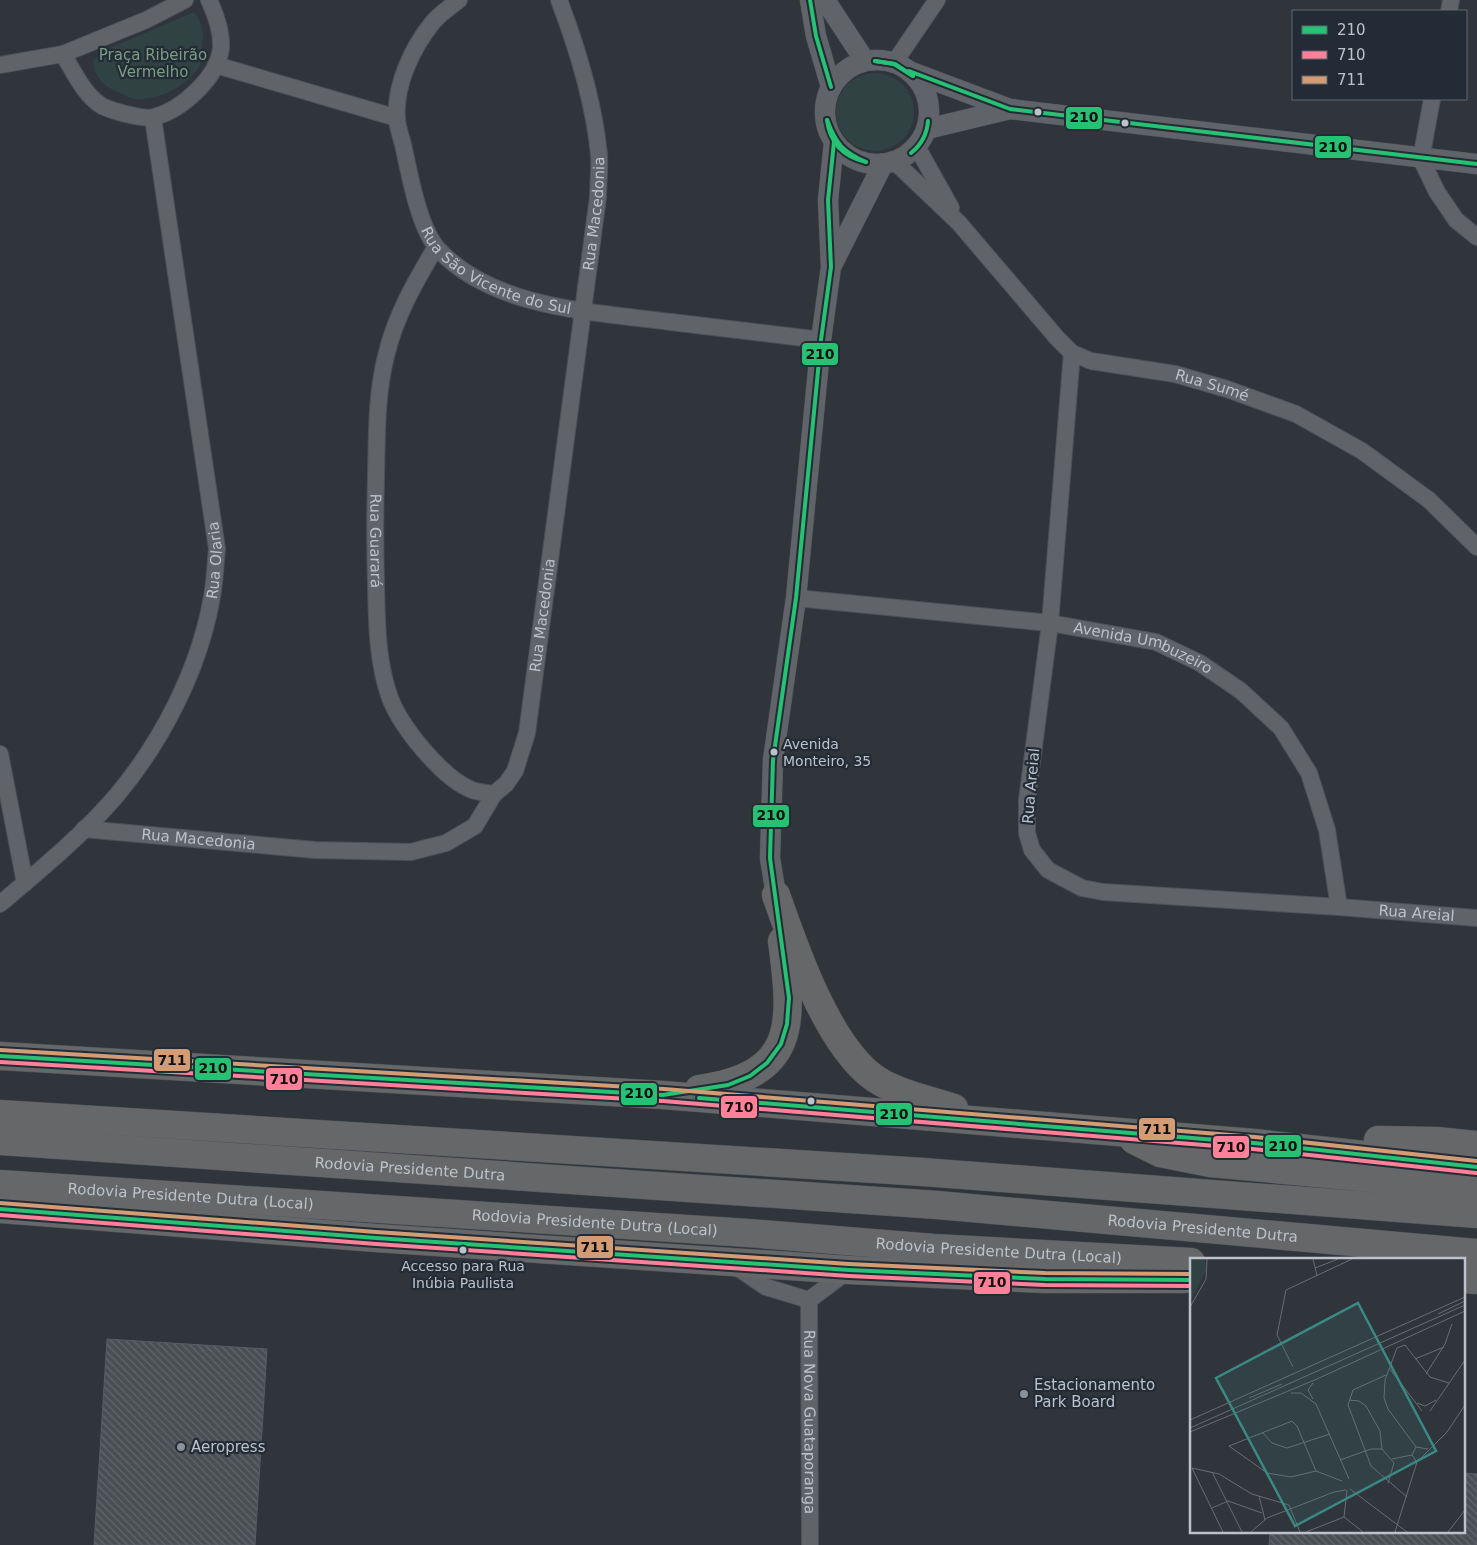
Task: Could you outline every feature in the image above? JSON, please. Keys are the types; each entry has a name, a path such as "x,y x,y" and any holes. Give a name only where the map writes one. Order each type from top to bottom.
{"highway":[{"path":"663,1095 728,1085 750,1076 767,1063 782,1044 787,1024 789,998 776,895"},
{"path":"776,895 814,994 850,1055 870,1075 903,1092 997,1121"},
{"path":"0,1056 663,1095 1254,1143 1477,1166"},
{"name":"Rodovia Presidente Dutra","path":"0,1114 923,1172 1477,1214"},
{"path":"1114,1131 1160,1153 1210,1163 1477,1188"},
{"path":"1254,1143 1386,1140 1477,1145"},
{"name":"Rodovia Presidente Dutra","path":"0,1141 937,1204 1477,1253"},
{"name":"Rodovia Presidente Dutra (Local)","path":"0,1184 748,1232 934,1248 1190,1262"},
{"path":"0,1209 376,1238 849,1270 1036,1278 1190,1280"},
{"path":"1464,1279 1477,1280"}],"street":[{"path":"0,65 63,54 146,20 185,0"},
{"path":"63,54 84,89 102,106 123,113 153,118 181,104 200,89 216,65 221,48 219,29 218,20 209,0"},
{"name":"Rua São Vicente do Sul","path":"458,0 433,22 412,54 401,82 397,118 424,224 436,247 462,271 500,290 582,311 821,340"},
{"name":"Rua Macedonia","path":"84,829 315,850 411,852 446,843 475,826 494,794 506,784 515,772 526,733 597,206 599,156 589,93 574,41 559,0"},
{"path":"810,0 816,36 831,87"},
{"path":"825,0 865,62"},
{"path":"901,67 937,0"},
{"path":"901,67 920,82 928,97 930,113 927,129 917,147 889,163 869,164 843,153 827,129 824,115 831,87 851,67 879,60 901,67 1010,109 1421,159 1477,164"},
{"path":"216,65 397,118"},
{"path":"1432,100 1421,159 1437,192 1456,220 1477,237"},
{"path":"927,129 1010,109"},
{"name":"Rua Olaria","path":"0,904 84,829 117,794 151,747 177,701 197,652 212,601 217,549 153,118"},
{"path":"776,895 770,858 773,760 796,598 821,340 831,267 828,200 834,142"},
{"name":"Rua Sumé","path":"917,147 959,224"},
{"path":"831,267 889,163"},
{"name":"Rua Sumé","path":"889,163 959,224 1072,353 1091,361 1176,374 1227,389 1296,414 1362,451 1429,500 1477,547"},
{"name":"Rua Guarará","path":"436,247 414,284 399,317 386,356 378,400 375,520 380,665 390,700 414,740 447,773 471,790 494,794"},
{"name":"Rua Areial","path":"1072,353 1050,623 1027,800 1027,833 1032,850 1048,870 1082,888 1103,892 1477,918"},
{"name":"Avenida Umbuzeiro","path":"796,598 1050,623 1156,642 1200,663 1241,691 1281,728 1309,773 1327,830 1340,907"},
{"path":"0,754 25,883"},
{"path":"729,1261 766,1287 809,1300 849,1270"},
{"name":"Rua Nova Guataporanga","path":"809,1300 810,1545"}],"green space":[{"name":"Praça Ribeirão Vermelho","path":"194,12 201,25 203,34 201,63 187,81 162,95 135,99 112,90 97,76 93,61 103,51"},
{"path":"875,73 890,76 907,90 911,97 914,112 911,127 897,144 890,148 875,151 860,148 843,134 839,127 836,112 839,97 853,80 860,76"}],"building":[{"name":"Aeropress","path":"107,1339 267,1349 255,1545 94,1545"},
{"path":"1464,1473 1477,1474 1477,1545 1269,1545 1270,1532 1464,1532"}],"transit line":[{"name":"210","path":"810,0 816,36 831,87"},
{"name":"210","path":"875,61 894,64 913,76"},
{"name":"210","path":"875,61 895,64 913,76"},
{"name":"210","path":"909,71 1010,109 1477,164"},
{"name":"210","path":"827,120 841,146 851,155 866,162"},
{"name":"210","path":"827,120 831,136 839,148 851,157 866,162"},
{"name":"210","path":"911,153 923,139 928,121"},
{"name":"210","path":"0,1056 663,1095 728,1085 750,1076 767,1063 781,1044 787,1024 789,998 770,858 773,760 796,598 821,340 831,267 828,200 834,142"},
{"name":"711","path":"0,1050 664,1089 1255,1137 1477,1161"},
{"name":"710","path":"0,1062 663,1101 1253,1149 1476,1173"},
{"name":"210","path":"699,1098 1254,1143 1477,1167"},
{"name":"711","path":"0,1203 376,1232 849,1264 1045,1273 1190,1274"},
{"name":"210","path":"0,1209 376,1238 849,1270 1045,1279 1190,1280"},
{"name":"710","path":"0,1215 376,1244 849,1276 1045,1285 1190,1286"}],"place":[{"name":"Avenida Monteiro, 35","path":"774,752"},
{"name":"Accesso para Rua Inúbia Paulista","path":"463,1250"},
{"name":"Estacionamento Park Board","path":"1024,1394"},
{"name":"Aeropress","path":"181,1447"}]}
